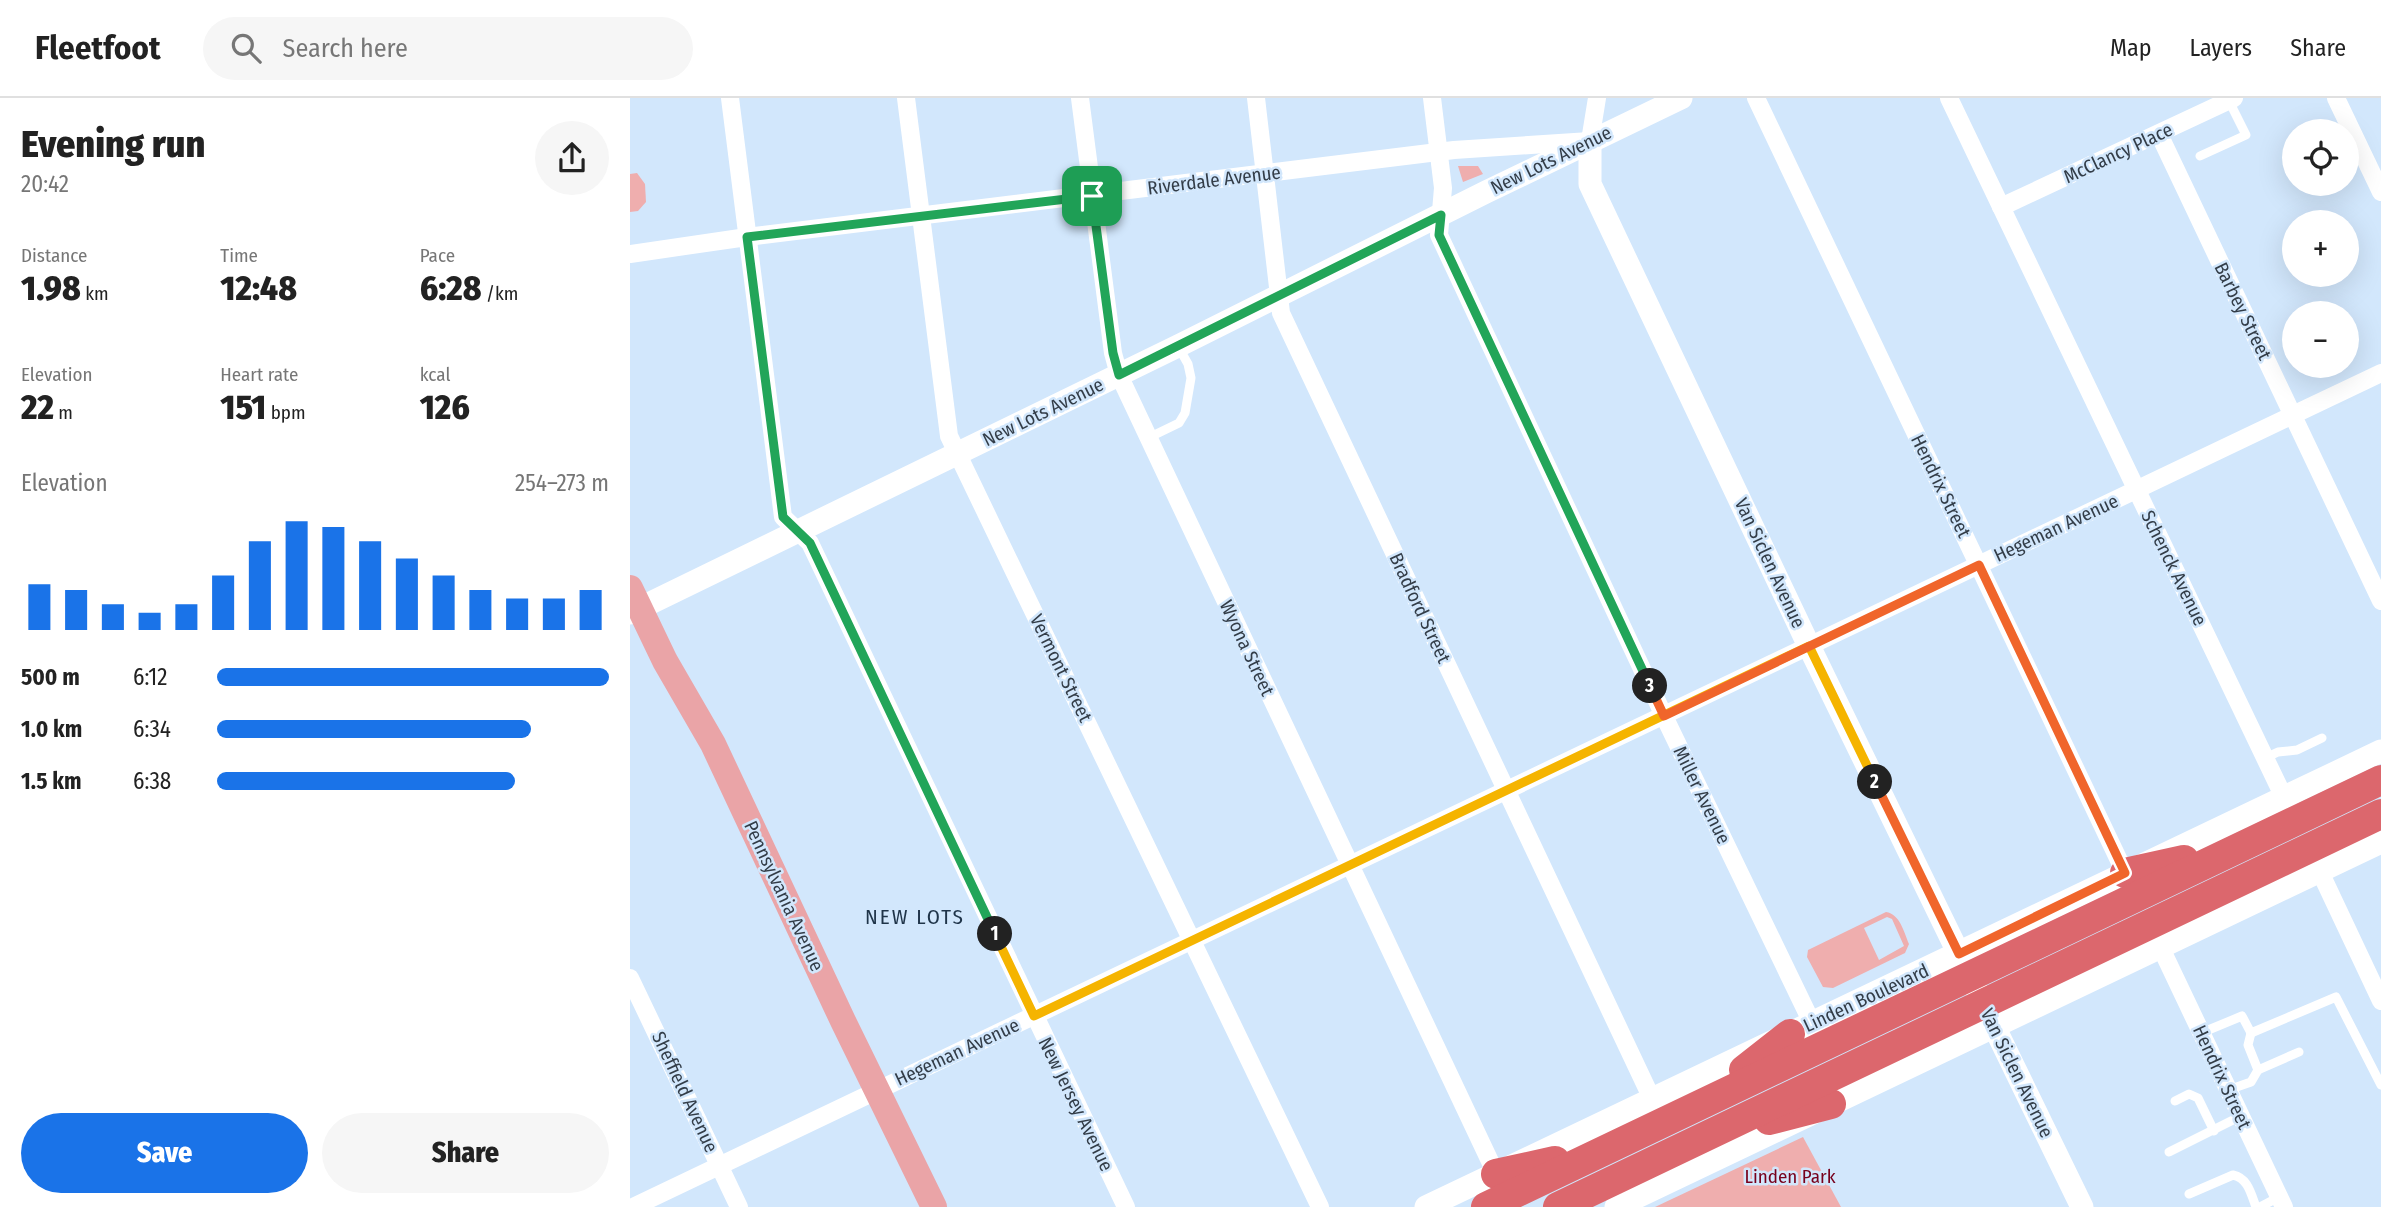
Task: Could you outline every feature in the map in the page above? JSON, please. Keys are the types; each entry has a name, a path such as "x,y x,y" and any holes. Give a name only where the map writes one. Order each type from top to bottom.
{"highway":[{"name":"Linden Boulevard","path":"1486,1207 1703,1103 1964,964 2242,846 2290,809 2381,780"},
{"path":"1565,1204 1705,1137 1988,1015 2314,860 2381,814"},
{"path":"2125,873 2242,846"},
{"path":"1703,1103 1801,1028"},
{"path":"1705,1137 1831,1104"},
{"path":"1496,1174 1603,1151"}],"main road":[{"name":"Pennsylvania Avenue","path":"633,603 713,744 934,1207"}],"street":[{"name":"New Jersey Avenue","path":"730,98 783,517 810,543 1126,1207"},
{"name":"Vermont Street","path":"906,98 950,436 1320,1207"},
{"name":"Wyona Street","path":"1080,98 1113,353 1119,375 1496,1174"},
{"name":"Bradford Street","path":"1256,98 1281,313 1652,1099"},
{"name":"Miller Avenue","path":"1432,98 1443,188 1439,235 1664,716 1801,1028"},
{"name":"Van Siclen Avenue","path":"1597,98 1590,141 1590,184 1809,646 2082,1207"},
{"name":"New Lots Avenue","path":"633,603 797,531 1681,98"},
{"name":"Hendrix Street","path":"1756,98 2125,873"},
{"name":"Schenck Avenue","path":"1949,98 2381,1001"},
{"path":"2336,98 2381,192"},
{"name":"McClancy Place","path":"2001,207 2232,99"},
{"name":"Barbey Street","path":"2159,134 2381,601"},
{"name":"Riverdale Avenue","path":"630,254 1265,173 1438,153 1590,141"},
{"name":"Hegeman Avenue","path":"633,1207 2381,373"},
{"name":"Linden Boulevard","path":"1426,1207 1801,1028 1964,964 2125,873 2290,809 2381,751"},
{"path":"1616,1207 1831,1104 1988,1015 2161,948 2314,860 2381,842"},
{"name":"Hendrix Street","path":"2161,948 2281,1202"},
{"name":"Sheffield Avenue","path":"630,978 739,1207"}],"lane":[{"path":"2200,156 2246,135 2232,99"},
{"path":"1148,438 1179,423 1185,413 1191,378 1188,364 1178,346"},
{"path":"2265,758 2278,752 2297,750 2322,738"},
{"path":"2251,1033 2336,997 2381,1085"},
{"path":"2201,1033 2242,1016 2251,1033 2248,1045 2258,1070"},
{"path":"2228,1090 2251,1082 2258,1070 2299,1052"},
{"path":"2175,1101 2189,1094 2199,1098 2214,1130"},
{"path":"2169,1152 2241,1116"},
{"path":"2189,1194 2234,1175 2244,1179 2258,1207 2281,1202"}],"green space":[{"path":"1458,166 1478,166 1483,174 1463,182"},
{"path":"637,173 645,184 646,202 638,211 630,212 630,174"},
{"path":"1886,912 1898,920 1909,944 1905,953 1833,988 1823,987 1807,957 1808,950","holes":["1887,917 1892,919 1904,946 1879,960 1864,928"]},
{"name":"Linden Park","path":"1803,1137 1841,1207 1655,1207"}],"district":[{"name":"NEW LOTS","path":"915,917"}],"route":[{"path":"1092,196 747,237 783,517 810,543 1034,1016 1664,716 1809,646 1959,954 2125,873 1979,565 1664,716 1439,235 1441,215 1119,375 1113,353 1092,196"}]}
